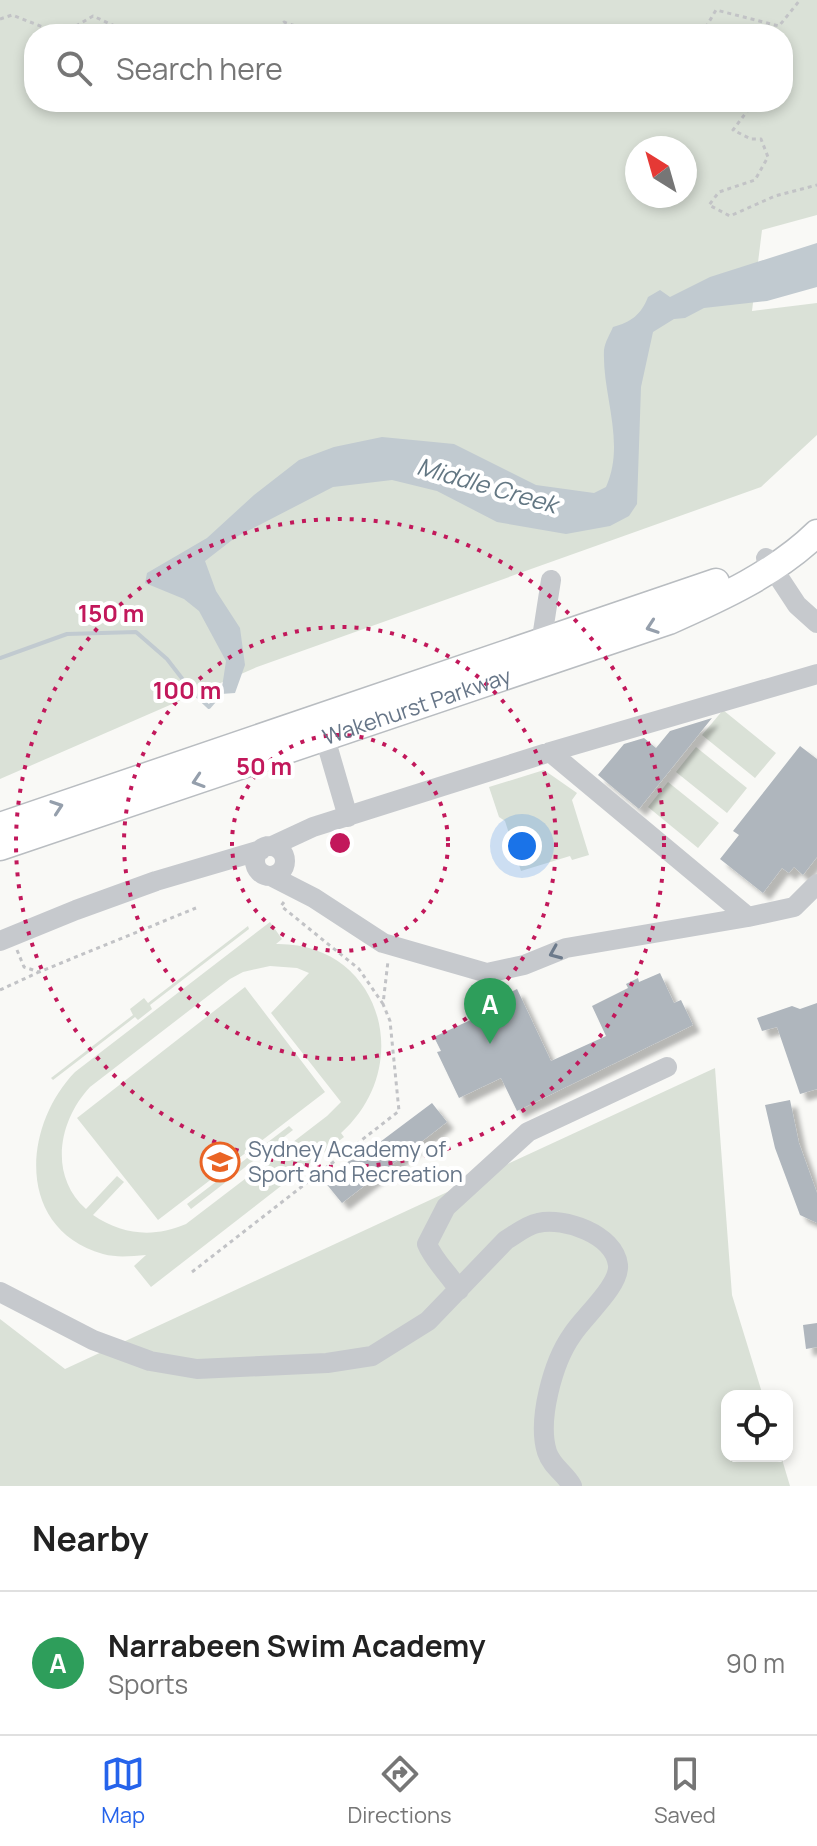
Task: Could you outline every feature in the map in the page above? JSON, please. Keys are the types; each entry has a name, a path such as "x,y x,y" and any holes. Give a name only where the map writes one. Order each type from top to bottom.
{"main road":[{"name":"Wakehurst Parkway","path":"0,826 697,590 802,548 817,531"},
{"name":"Wakehurst Parkway","path":"0,847 669,621 717,599 769,563"}],"street":[{"path":"769,563 797,605 817,623"},
{"path":"325,738 337,725 481,672 529,648 551,580"},
{"path":"0,941 161,879 275,858 313,827 550,752 817,674"},
{"path":"293,727 325,738"},
{"path":"325,738 348,817"},
{"path":"550,752 748,917"},
{"path":"275,858 292,888 348,918 364,931 392,945 487,973 524,965 566,948 794,907 817,884"},
{"path":"275,858 314,898"},
{"path":"459,1290 431,1255 427,1244 446,1207 528,1132 667,1067"},
{"path":"0,1292 93,1340 150,1361 197,1369 327,1363 372,1356 428,1321 506,1240 536,1223 558,1222 579,1226 602,1240 613,1253 618,1266 613,1284 571,1336 550,1385 545,1436 547,1451 554,1466 572,1486"}],"path":[{"path":"781,24 800,0"},
{"path":"708,24 716,10 771,24"},
{"path":"0,19 12,15 36,24"},
{"path":"79,24 93,16 110,24"},
{"path":"746,112 733,130 751,139 761,139 768,157 755,180 719,192 709,205 730,216 775,196 817,185"},
{"path":"192,1272 399,1111 390,1021 383,1004 359,969 281,906 292,888"},
{"path":"0,990 196,908"},
{"path":"25,931 18,943 17,954 24,967 39,972"},
{"path":"383,1004 386,968 392,945"}],"shaded area":[{"path":"0,0 817,0 817,215 762,230 752,311 817,303 817,435 761,487 257,667 0,779"},
{"path":"723,710 776,753 755,778 702,735"},
{"path":"696,747 747,788 727,813 676,772"},
{"path":"544,770 577,793 572,800 589,855 572,860 570,856 521,871 505,821 499,817 489,787"},
{"path":"668,782 719,823 698,848 648,807"},
{"path":"270,922 282,939 276,944 312,949 341,963 362,985 376,1012 381,1043 378,1074 364,1105 341,1133 344,1137 151,1287 134,1266 146,1255 103,1254 75,1241 54,1223 42,1200 36,1174 38,1147 45,1120 57,1095 75,1072","holes":["270,966 297,968 309,973 271,1013 341,1102 186,1224 162,1231 138,1232 116,1227 93,1215 124,1182 117,1176 86,1209 74,1195 66,1180 62,1148 65,1131 79,1100 90,1087 230,979 243,972"]},
{"path":"248,926 249,929 150,1005 152,1009 138,1020 135,1017 53,1080 51,1078 133,1015 130,1009 144,998 148,1003"},
{"path":"245,987 325,1092 158,1220 77,1118"},
{"path":"715,1068 732,1295 761,1390 721,1390 721,1462 783,1462 790,1486 0,1486 0,1319 65,1369"},
{"path":"289,1126 293,1130 191,1209 187,1204"}],"water":[{"path":"817,243 817,287 767,301 704,308 685,318 674,319 653,332 641,387 637,504 629,516 610,526 566,534 497,522 437,491 392,480 333,487 236,537 205,561 216,591 240,628 245,665 235,693 221,694 226,661 199,611 184,599 145,583 147,573 207,538 254,495 299,460 334,447 382,437 454,444 536,485 594,493 606,487 612,470 614,436 604,350 613,327 635,317 648,297 660,290 670,297 710,277"}],"building":[{"path":"712,718 639,809 598,775 624,744 644,738 656,748 670,731"},
{"path":"800,746 817,759 817,857 803,875 794,867 789,873 782,868 763,893 720,859 739,835 733,831"},
{"path":"660,973 674,1003 681,1000 693,1025 517,1111 501,1078 459,1098 437,1052 441,1051 434,1037 505,1004 501,997 517,989 551,1061 606,1036 592,1006 628,988 626,984 638,978 639,982"},
{"path":"817,1003 817,1089 800,1094 777,1027 762,1031 757,1018 792,1006 800,1009"},
{"path":"790,1100 799,1143 817,1193 817,1223 800,1215 775,1148 765,1105"},
{"path":"432,1103 447,1122 342,1203 324,1181 374,1141 376,1145"},
{"path":"817,1323 817,1347 806,1349 803,1325"}],"waterway":[{"name":"Middle Creek","path":"0,658 67,634 136,632 167,659 209,707 222,692"}],"place":[{"name":"Narrabeen Swim Academy","path":"490,1044"},
{"name":"Sydney Academy of Sport and Recreation","path":"220,1162"}]}
